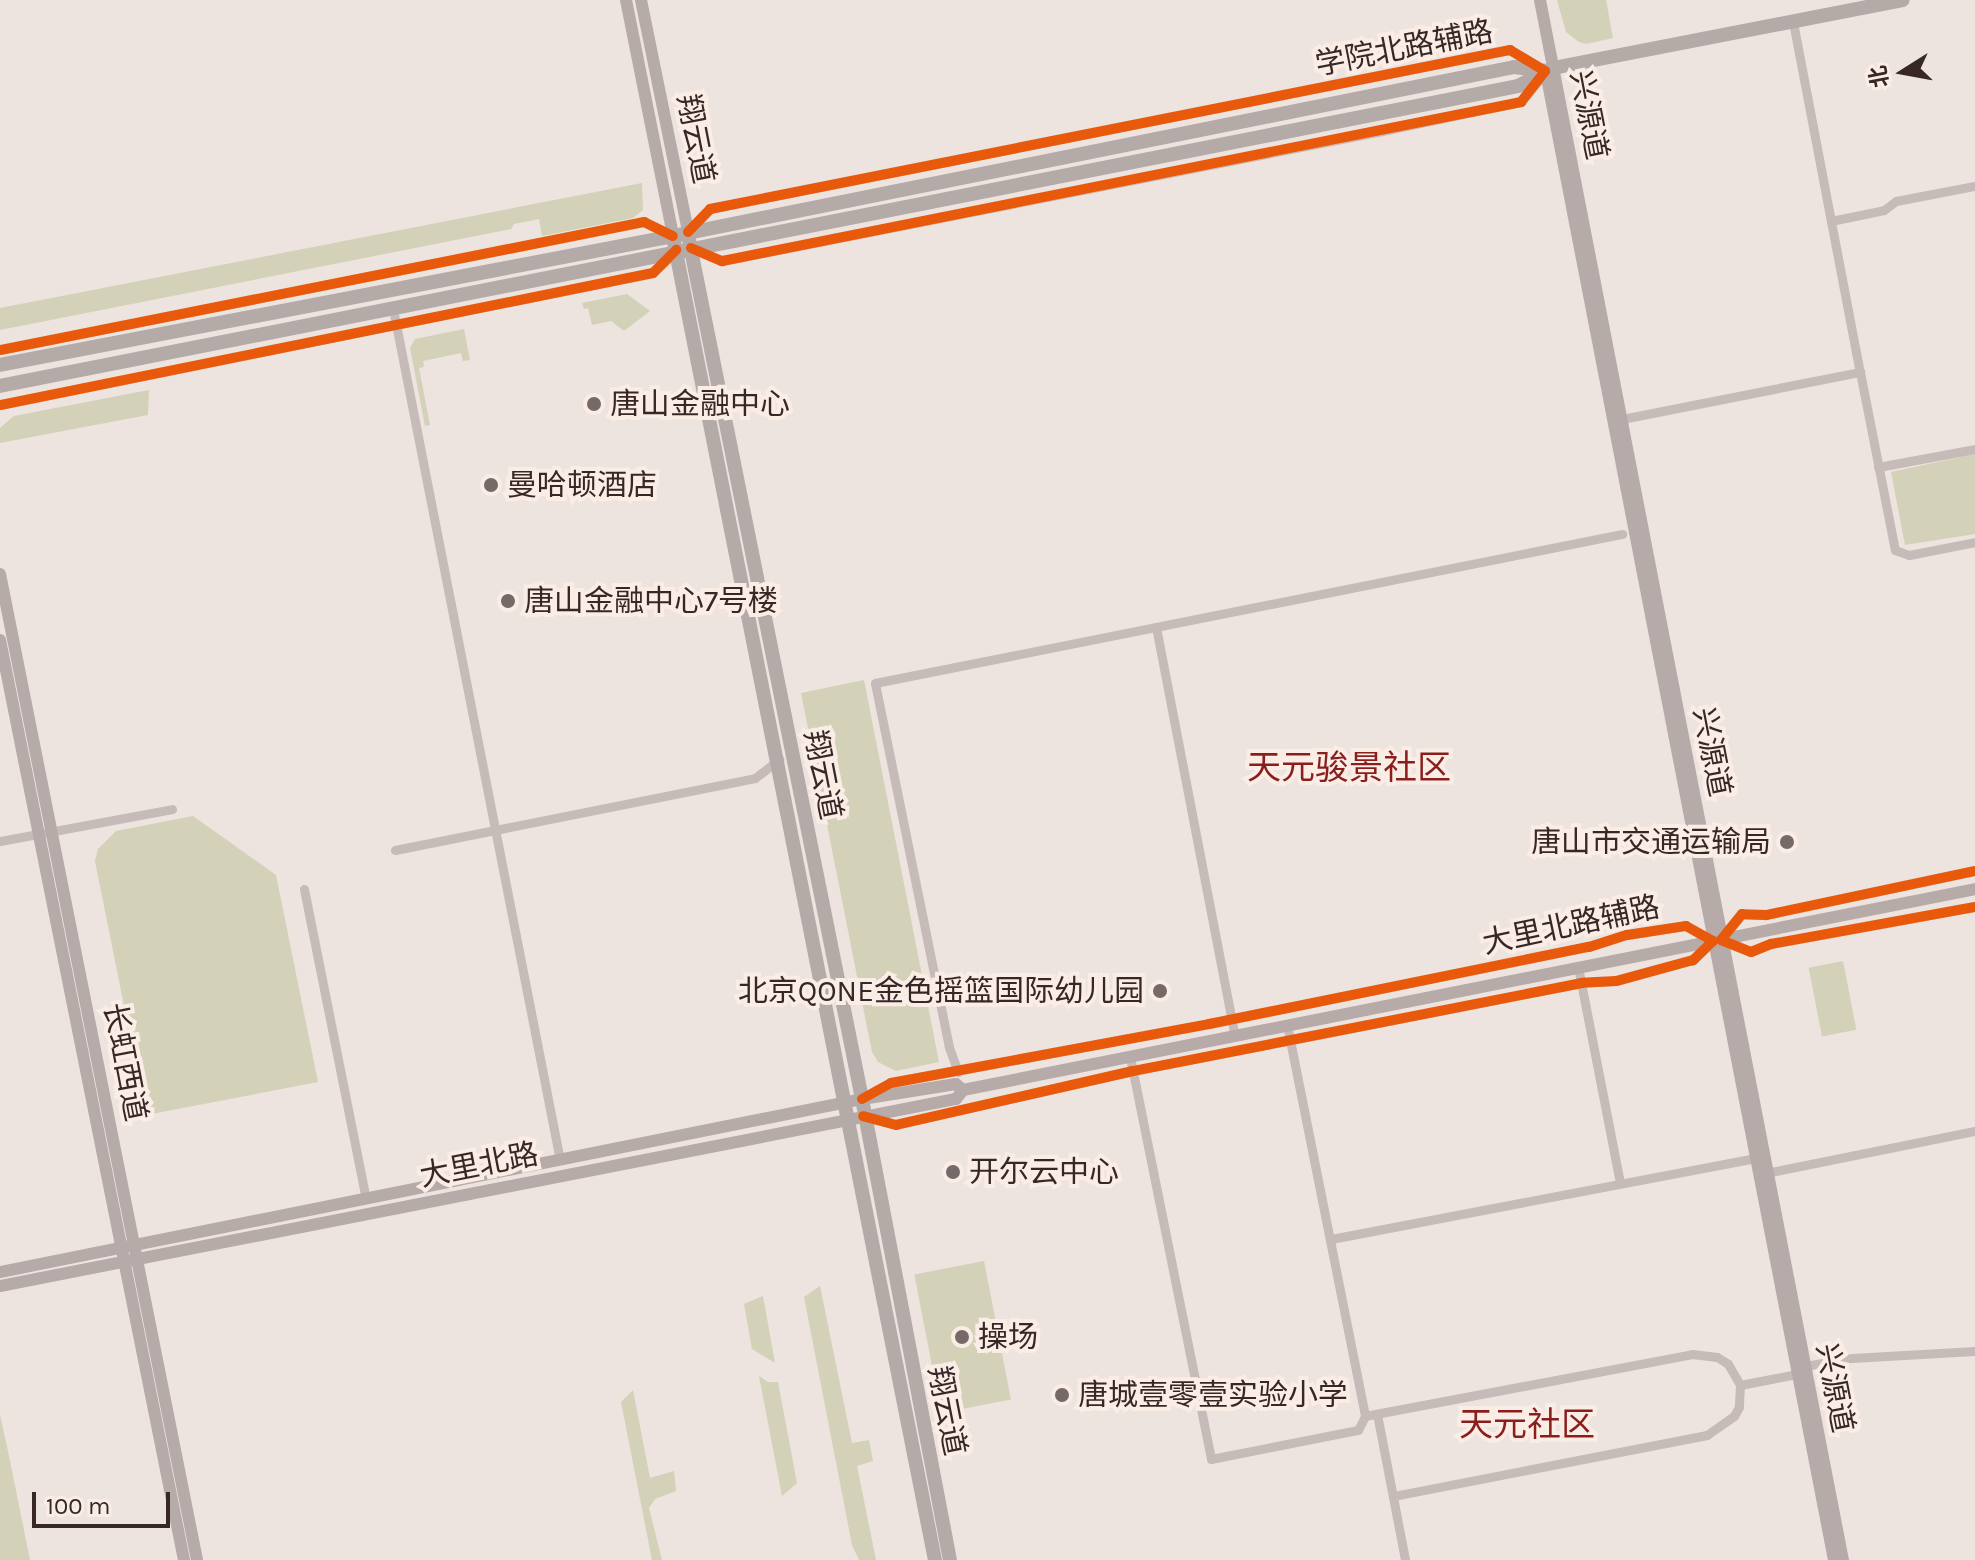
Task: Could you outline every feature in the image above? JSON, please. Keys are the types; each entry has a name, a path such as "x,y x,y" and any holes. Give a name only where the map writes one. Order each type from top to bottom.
{"main road":[{"name":"翔云道","path":"626,0 682,241 862,1099 856,1118 935,1560"},
{"name":"翔云道","path":"641,0 682,241 845,1102 856,1118 950,1560"},
{"name":"兴源道","path":"1532,0 1549,69 1717,941 1766,1173 1834,1560"},
{"name":"兴源道","path":"1540,0 1549,69"},
{"path":"0,386 393,309 682,241 806,207 1514,67 1549,69 1902,0"},
{"path":"0,365 1380,113 1518,86 1549,69"},
{"path":"1193,131 1196,148"},
{"path":"321,304 325,322"},
{"name":"长虹西道","path":"0,574 45,834"},
{"name":"长虹西道","path":"0,640 45,834 130,1253 197,1560"},
{"name":"大里北路","path":"0,1272 130,1253 956,1099 963,1090 1975,891"},
{"name":"兴源道","path":"1717,941 1754,1158 1843,1560"},
{"name":"大里北路","path":"0,1286 366,1199 845,1102 956,1084 963,1090"},
{"name":"长虹西道","path":"130,1253 184,1560"}],"street":[{"path":"1793,22 1895,550 1909,555 1975,542"},
{"name":"学院北路辅路","path":"0,405 329,341 653,273 710,209 1510,50 1549,69"},
{"path":"0,350 644,222 722,261 1521,102 1549,69"},
{"path":"1375,78 1377,95"},
{"path":"1380,113 1382,131"},
{"path":"1190,115 1193,131"},
{"path":"1196,148 1199,166"},
{"path":"1831,221 1884,210 1896,201 1975,186"},
{"path":"803,191 806,207"},
{"path":"318,287 321,304"},
{"path":"393,309 560,1160"},
{"path":"325,322 329,341"},
{"path":"143,378 147,358"},
{"path":"1616,421 1860,372"},
{"path":"1878,467 1975,449"},
{"path":"958,1072 949,1047 875,683 1622,534"},
{"path":"1156,627 1235,1036"},
{"path":"395,850 755,778 779,759"},
{"path":"0,844 172,809"},
{"name":"大里北路辅路","path":"856,1118 896,1125 1133,1071 1582,983 1616,981 1693,960 1717,941 1742,914 1766,915 1975,871"},
{"path":"304,889 366,1199"},
{"name":"大里北路辅路","path":"862,1099 891,1083 1232,1019 1589,947 1627,935 1686,926 1717,941 1751,952 1771,944 1975,907"},
{"path":"1578,967 1620,1183"},
{"path":"1130,1057 1211,1459 1358,1430 1365,1416 1287,1025"},
{"path":"1766,1173 1975,1131"},
{"path":"1331,1239 1754,1158"},
{"path":"1740,1385 1852,1358 1975,1351"},
{"path":"1365,1416 1692,1354 1717,1357 1728,1364 1740,1385 1741,1396 1734,1416 1707,1435 1393,1496"},
{"path":"1377,1414 1405,1560"}],"shaded area":[{"path":"1557,0 1606,0 1613,38 1586,44 1579,42 1566,32"},
{"path":"642,183 643,210 633,218 542,236 539,219 514,224 511,229 0,330 0,308"},
{"path":"627,294 650,311 624,331 611,321 592,325 588,308 584,309 582,303"},
{"path":"464,329 470,360 463,361 461,353 423,361 424,367 419,368 430,425 425,426 410,348 415,339"},
{"path":"149,390 148,415 0,443 0,428 14,416"},
{"path":"1975,454 1975,534 1905,545 1891,472"},
{"path":"864,680 939,1062 896,1071 878,1062 872,1052 801,693"},
{"path":"193,816 276,875 318,1082 146,1115 95,861 98,849 116,831"},
{"path":"1843,961 1856,1030 1822,1036 1809,968"},
{"name":"操场","path":"984,1261 1011,1399 941,1413 914,1275"},
{"path":"820,1286 852,1443 869,1440 873,1461 857,1466 876,1560 859,1560 852,1545 804,1297"},
{"path":"763,1296 775,1363 752,1349 744,1304"},
{"path":"759,1376 768,1382 778,1382 797,1483 782,1496"},
{"path":"633,1390 650,1478 674,1471 676,1491 655,1499 649,1508 662,1560 652,1560 621,1402"},
{"path":"0,1415 9,1456 30,1560 0,1560"}],"cycle path":[{"path":"688,232 710,209 1510,50 1545,71"},
{"path":"691,248 722,261 1521,102 1545,71"},
{"path":"0,350 644,222 673,236"},
{"path":"0,405 653,273 676,250"},
{"path":"1975,871 1766,915 1742,914 1721,940 1751,952 1771,944 1975,907"},
{"path":"862,1099 891,1083 1209,1024 1589,947 1627,935 1686,926 1713,941 1693,960 1616,981 1582,983 1133,1071 896,1125 863,1116"}],"place":[{"name":"唐山金融中心","path":"594,404"},
{"name":"曼哈顿酒店","path":"491,485"},
{"name":"唐山金融中心7号楼","path":"508,601"},
{"name":"唐山市交通运输局","path":"1787,842"},
{"name":"北京QONE金色摇篮国际幼儿园","path":"1160,991"},
{"name":"开尔云中心","path":"953,1172"},
{"name":"操场","path":"962,1337"},
{"name":"唐城壹零壹实验小学","path":"1062,1395"}],"district":[{"name":"天元骏景社区","path":"1349,769"},
{"name":"天元社区","path":"1527,1426"}]}
